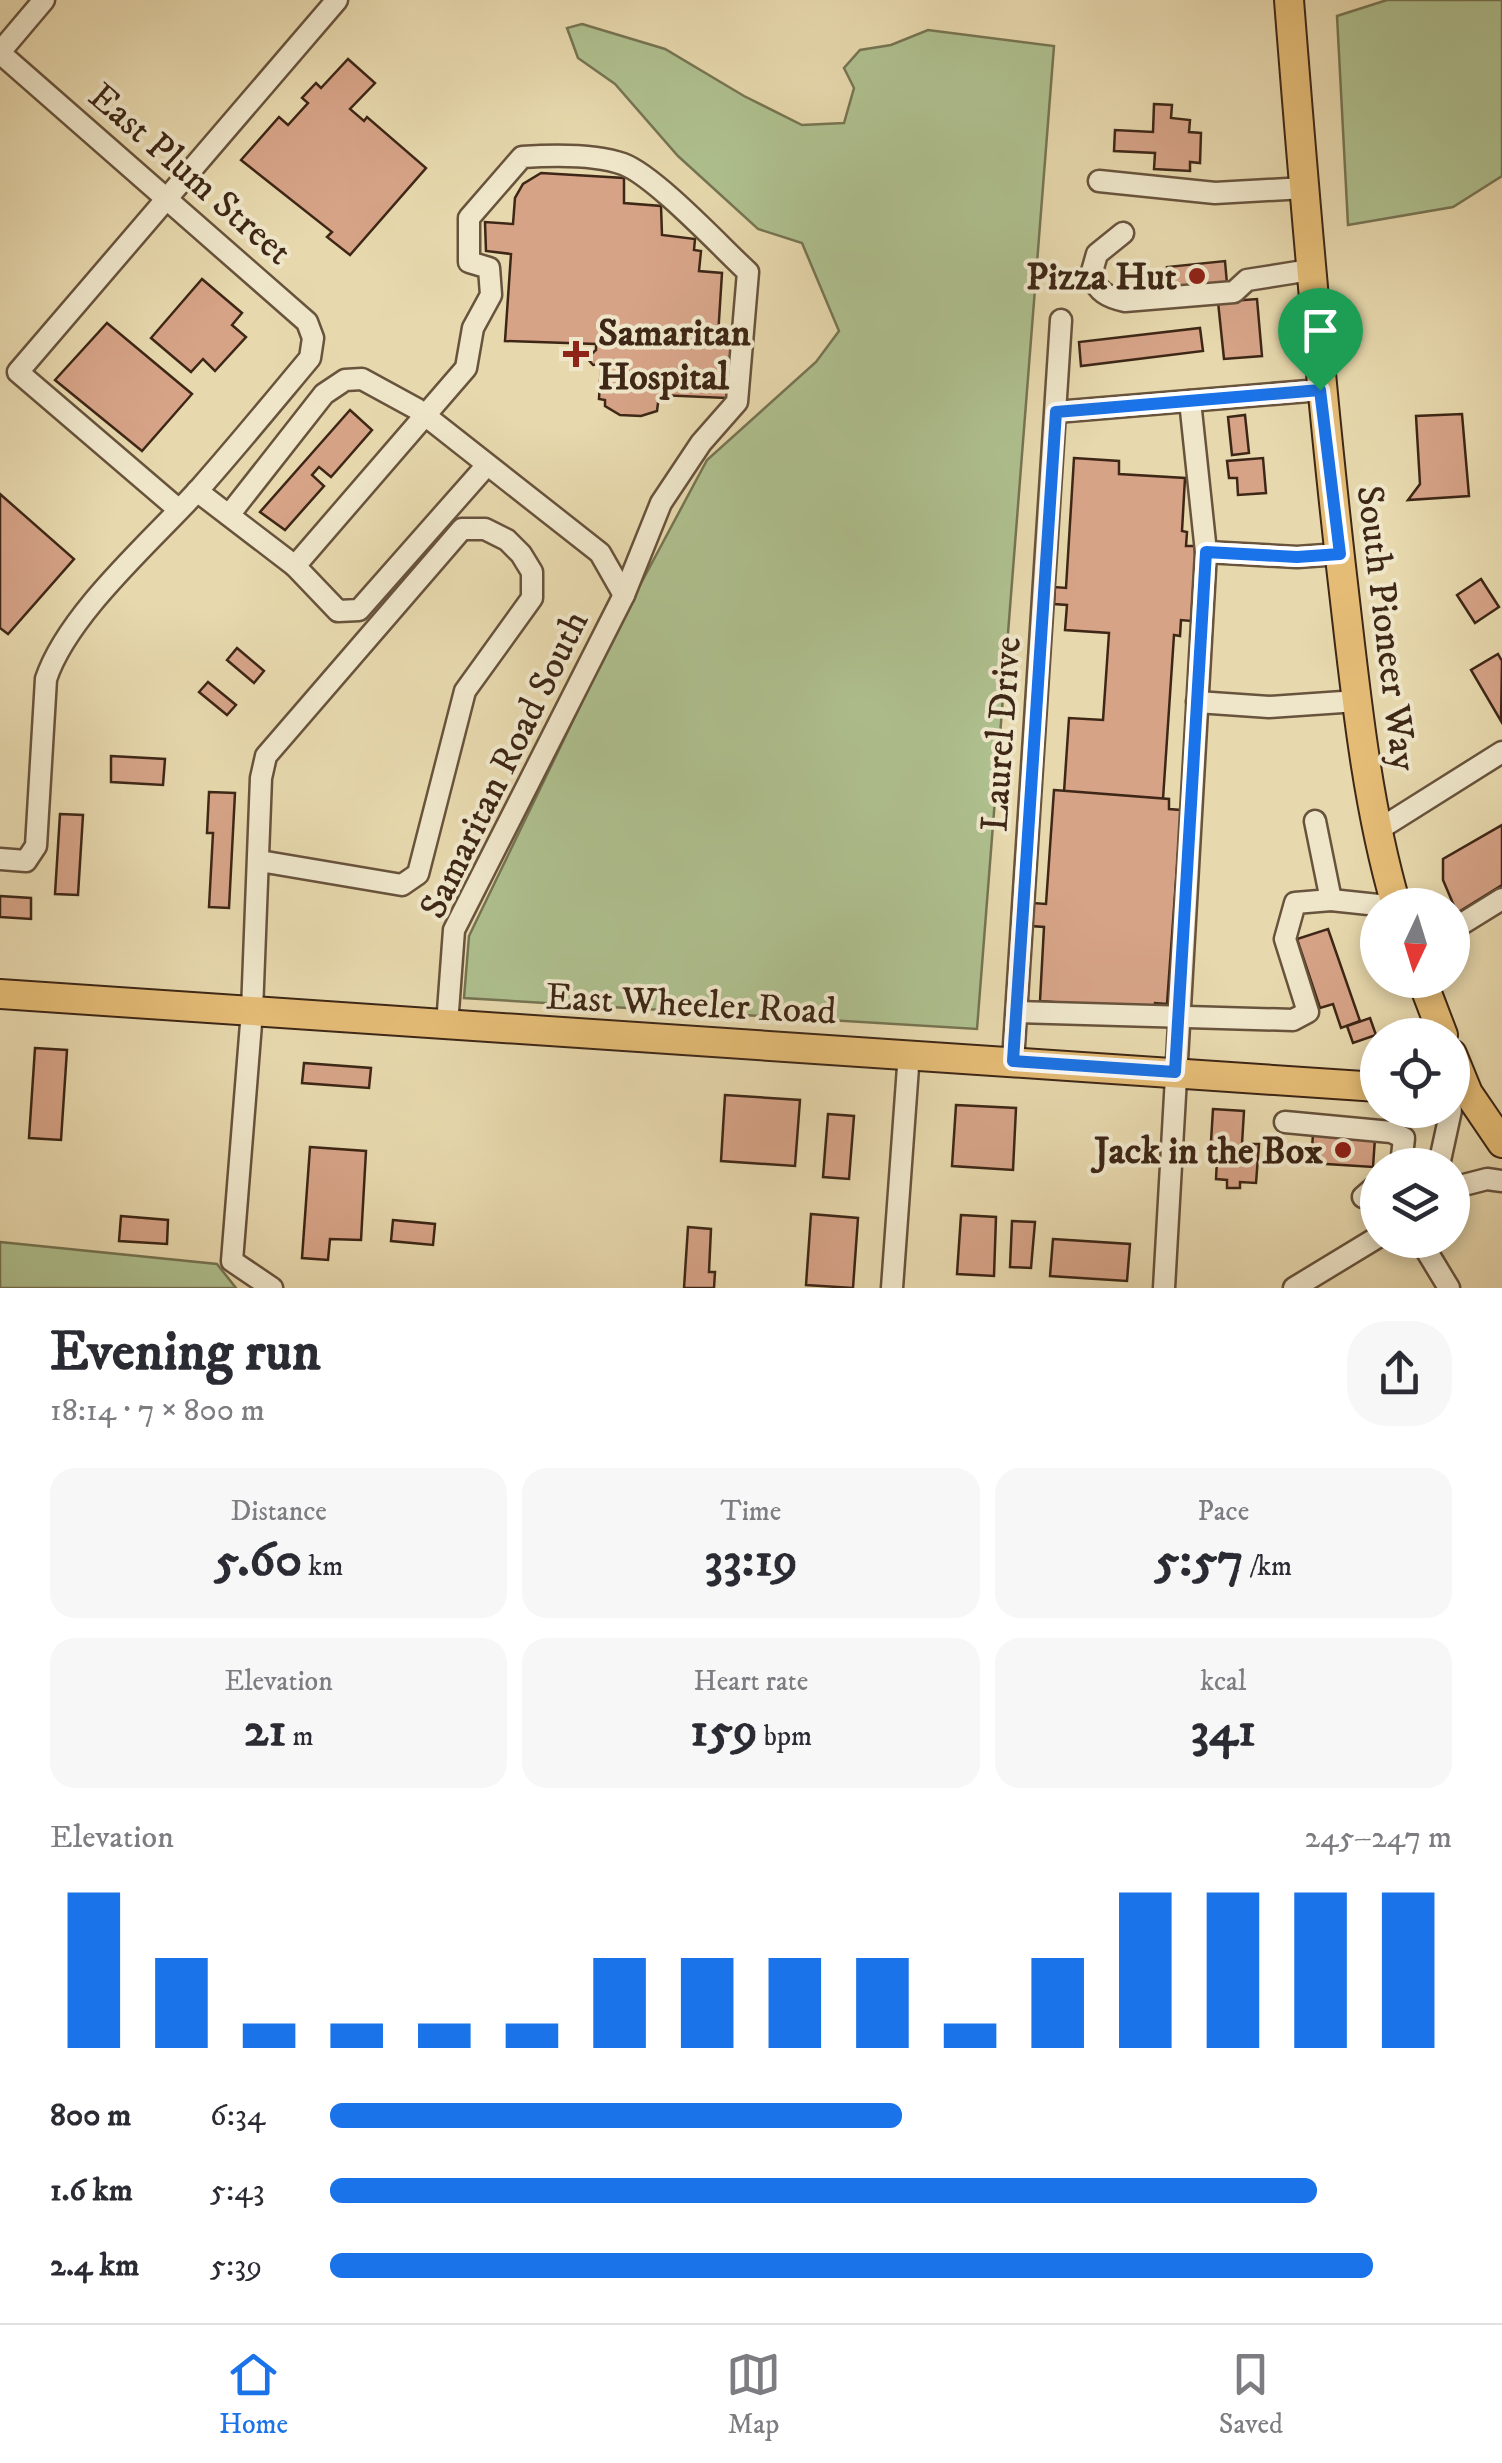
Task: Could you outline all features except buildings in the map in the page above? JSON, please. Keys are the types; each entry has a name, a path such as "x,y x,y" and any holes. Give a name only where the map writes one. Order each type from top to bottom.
{"main road":[{"name":"South Pioneer Way","path":"1288,0 1320,390 1357,701 1378,830 1392,888"},
{"name":"East Wheeler Road","path":"0,994 1360,1086"},
{"path":"1470,1097 1502,1096"},
{"path":"1470,1112 1502,1143"}],"street":[{"path":"0,52 44,0"},
{"path":"178,509 18,372 338,0"},
{"name":"East Plum Street","path":"0,52 308,322 313,338 310,358 197,491"},
{"path":"295,566 466,368 473,328 491,294 489,268 469,262 468,218 522,157 556,154 624,164 663,192 748,272 737,402 701,443 662,503 624,596"},
{"path":"1099,182 1215,192 1304,188"},
{"path":"1123,233 1098,254 1090,274 1097,289 1125,301 1234,292 1246,280 1310,270"},
{"name":"Laurel Drive","path":"1013,1061 1061,320"},
{"name":"Samaritan Road South","path":"229,515 324,394 345,380 362,379 424,415 600,553 624,596 454,930 446,1025"},
{"path":"1056,412 1320,390"},
{"path":"1164,1288 1206,552 1190,401"},
{"path":"0,859 26,860 36,846 46,678 54,656 74,627 197,491 295,566 338,612 359,610 486,465"},
{"path":"260,861 402,884 418,874 466,691 532,598 532,572 507,540 485,528 462,529 266,756 261,778 252,1011 232,1261 272,1288"},
{"path":"1206,552 1297,557 1340,554"},
{"path":"1198,702 1269,707 1357,701"},
{"path":"1378,830 1502,752"},
{"path":"1315,821 1330,900"},
{"path":"1470,919 1502,899"},
{"path":"1016,1012 1293,1020 1308,1012 1286,939 1295,903 1330,900 1360,903"},
{"path":"892,1288 909,1053"},
{"path":"1285,1122 1391,1132 1404,1138 1403,1148"},
{"path":"1470,1183 1502,1180"},
{"path":"1294,1288 1360,1248"},
{"path":"1431,1258 1449,1288"}],"green space":[{"path":"1387,0 1502,0 1502,176 1453,207 1348,225 1337,16"},
{"path":"582,24 665,49 802,125 844,123 854,88 844,68 860,50 891,45 928,30 1054,46 977,1029 464,998 469,936 624,615 707,460 816,362 839,331 802,243 758,229 678,156 615,84 578,58 567,28"},
{"path":"0,1242 217,1264 236,1288 0,1288"}],"place":[{"name":"Pizza Hut","path":"1197,276"},
{"name":"Samaritan Hospital","path":"576,354"},
{"name":"Jack in the Box","path":"1343,1150"}],"route":[{"path":"1320,390 1340,554 1297,557 1206,552 1175,1072 1013,1061 1056,412 1320,390"}]}
